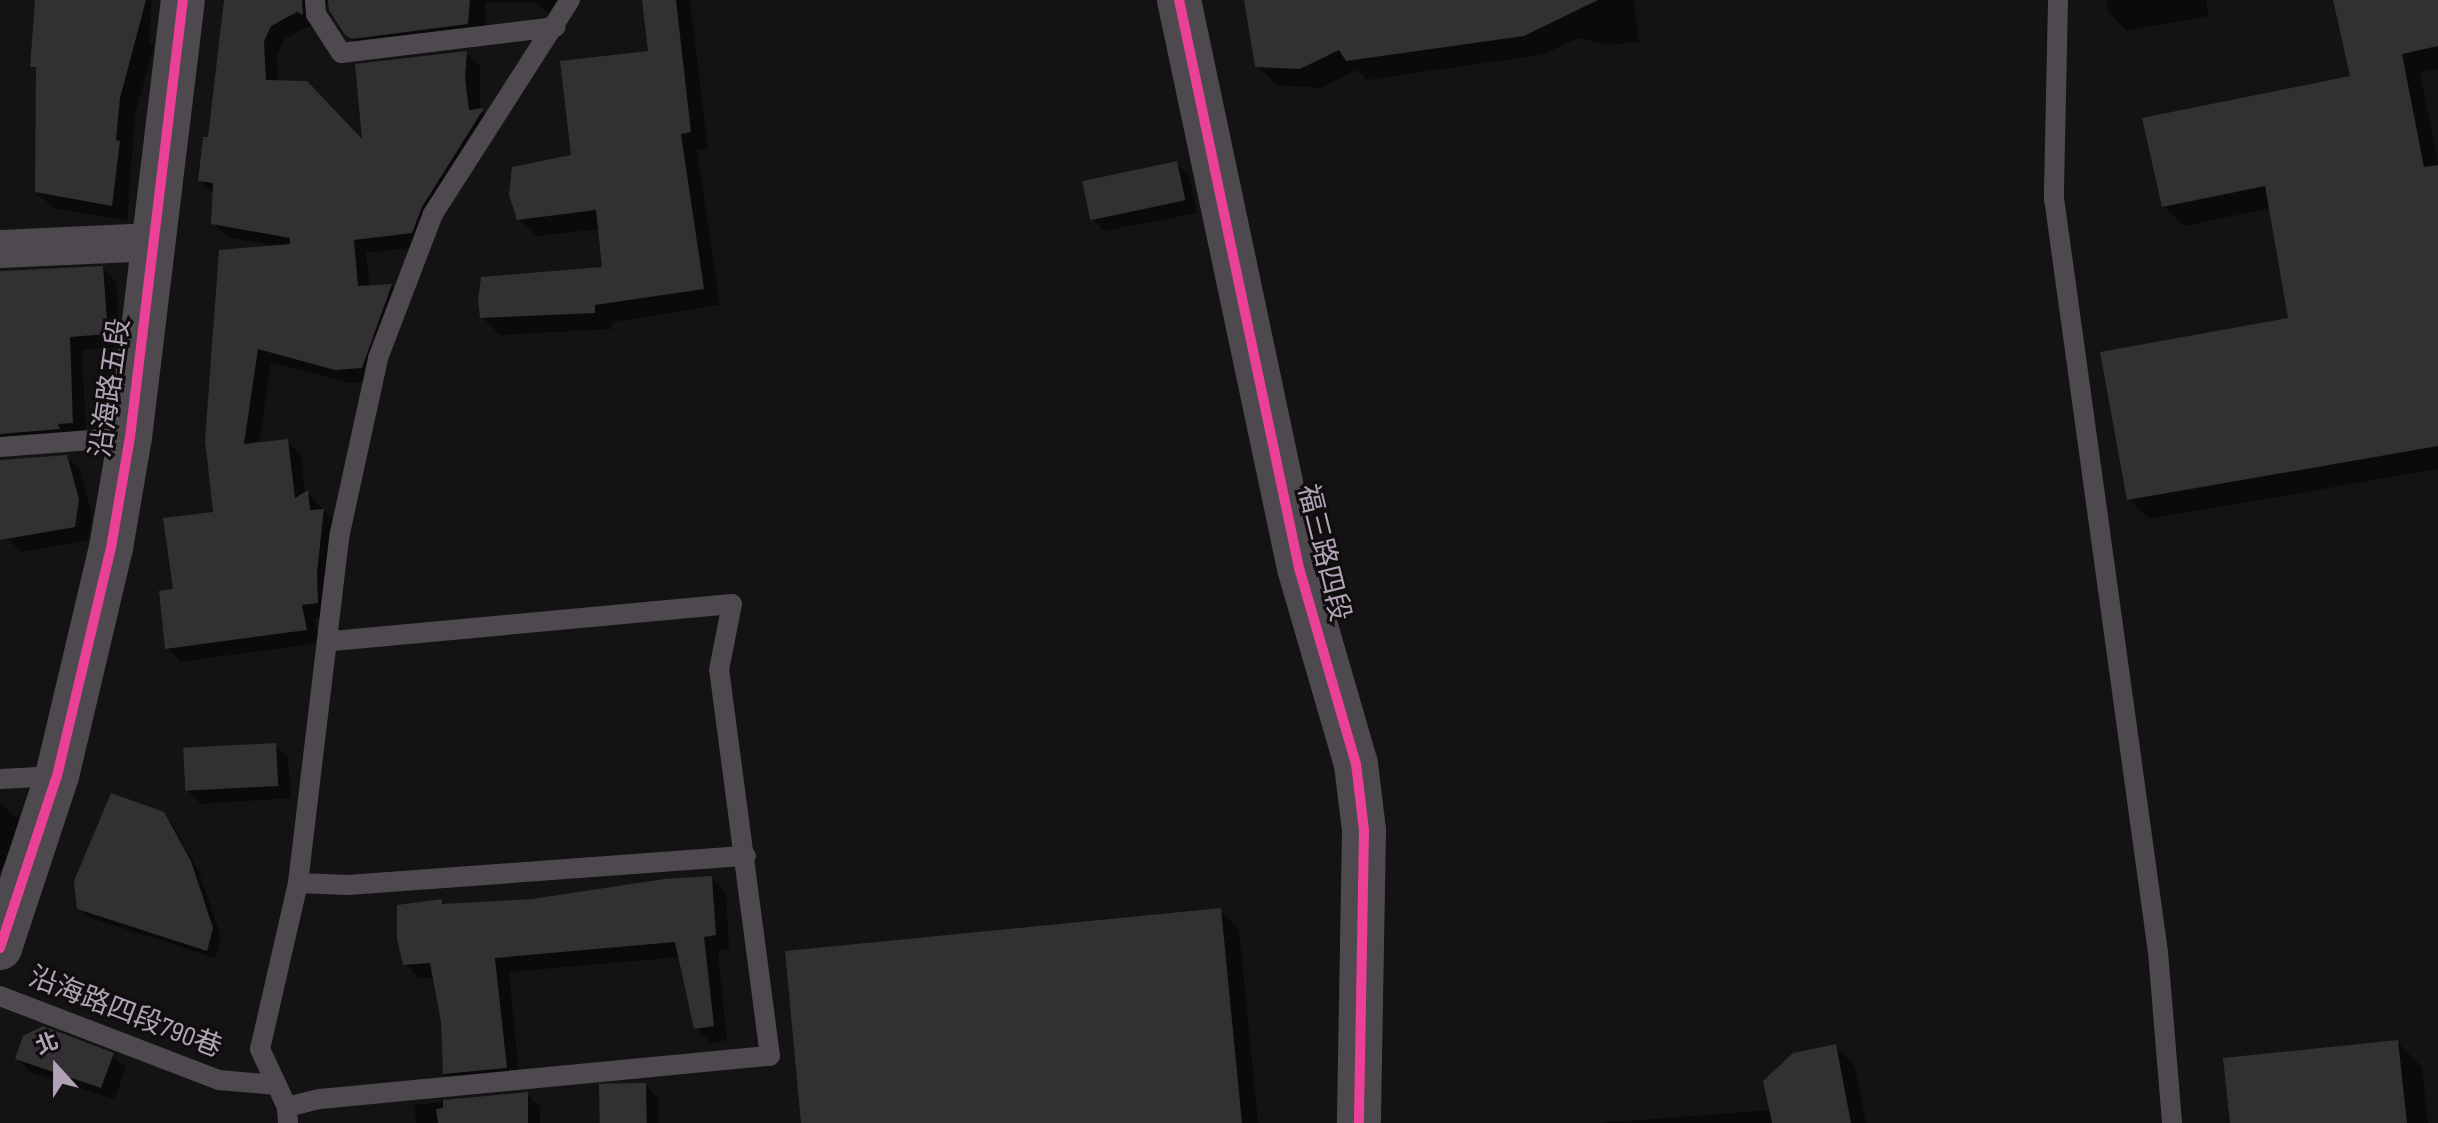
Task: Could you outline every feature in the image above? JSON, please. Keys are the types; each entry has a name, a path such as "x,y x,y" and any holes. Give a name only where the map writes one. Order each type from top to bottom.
{"street":[{"name":"沿海路五段","path":"0,948 57,776 111,548 130,437 183,0"},
{"name":"福三路四段","path":"1179,0 1299,568 1356,764 1364,830 1359,1123"},
{"path":"0,249 154,242"}],"lane":[{"path":"315,0 316,14 341,53 555,27"},
{"path":"330,641 732,604 719,670 746,856 770,1056 320,1099 288,1115 260,1049 298,883 330,641 340,533 378,358 433,214 570,0"},
{"path":"2058,0 2054,198 2158,952 2172,1123"},
{"path":"0,447 130,437"},
{"path":"0,779 57,776"},
{"path":"298,883 348,885 746,856"},
{"name":"沿海路四段790巷","path":"0,996 219,1080 277,1085"}],"building":[{"path":"35,0 146,0 120,98 116,140 120,141 112,206 35,192 36,67 30,67"},
{"path":"224,0 302,0 303,15 297,12 271,26 264,41 266,80 307,81 362,139 355,64 467,51 465,77 469,110 484,108 422,207 412,233 354,240 358,286 392,284 362,368 335,370 258,349 244,444 288,439 295,498 308,490 310,510 324,509 317,573 318,603 302,605 307,630 165,649 159,591 173,589 163,518 213,512 205,440 219,250 290,244 290,238 211,224 213,183 198,181 203,137 208,137"},
{"path":"328,0 470,0 468,24 352,39 345,35 329,10"},
{"path":"642,0 676,0 691,132 681,134 704,289 595,305 595,313 480,318 478,300 481,277 602,267 596,210 517,220 509,195 512,167 571,155 560,61 648,51"},
{"path":"1244,0 1598,0 1524,36 1346,61 1339,50 1300,69 1255,67"},
{"path":"2333,0 2438,0 2438,46 2402,54 2424,167 2438,165 2438,446 2127,500 2100,352 2288,318 2265,186 2162,207 2142,118 2350,76"},
{"path":"1177,161 1185,200 1090,220 1082,181"},
{"path":"103,266 108,334 70,337 73,423 58,424 60,429 0,434 0,271"},
{"path":"67,455 79,499 75,527 0,540 0,460"},
{"path":"276,743 278,786 185,791 183,748"},
{"path":"111,793 164,812 191,861 213,928 207,951 77,909 74,881"},
{"path":"712,876 716,935 704,937 714,1026 694,1029 675,942 495,958 507,1068 443,1074 441,1022 430,963 403,965 397,939 397,905 442,899 442,904 532,899 664,879"},
{"path":"1221,908 1242,1123 801,1123 785,951"},
{"path":"43,1026 114,1053 101,1088 15,1059 23,1036"},
{"path":"2398,1040 2407,1123 2230,1123 2223,1058"},
{"path":"1836,1044 1851,1123 1772,1123 1763,1081 1793,1053"},
{"path":"646,1083 647,1123 600,1123 599,1084"},
{"path":"528,1092 528,1123 438,1123 436,1109 443,1108 443,1100"}],"cycle path":[{"path":"0,948 57,776 111,548 130,437 183,0"},
{"path":"1179,0 1299,568 1356,764 1364,830 1359,1123"}]}
